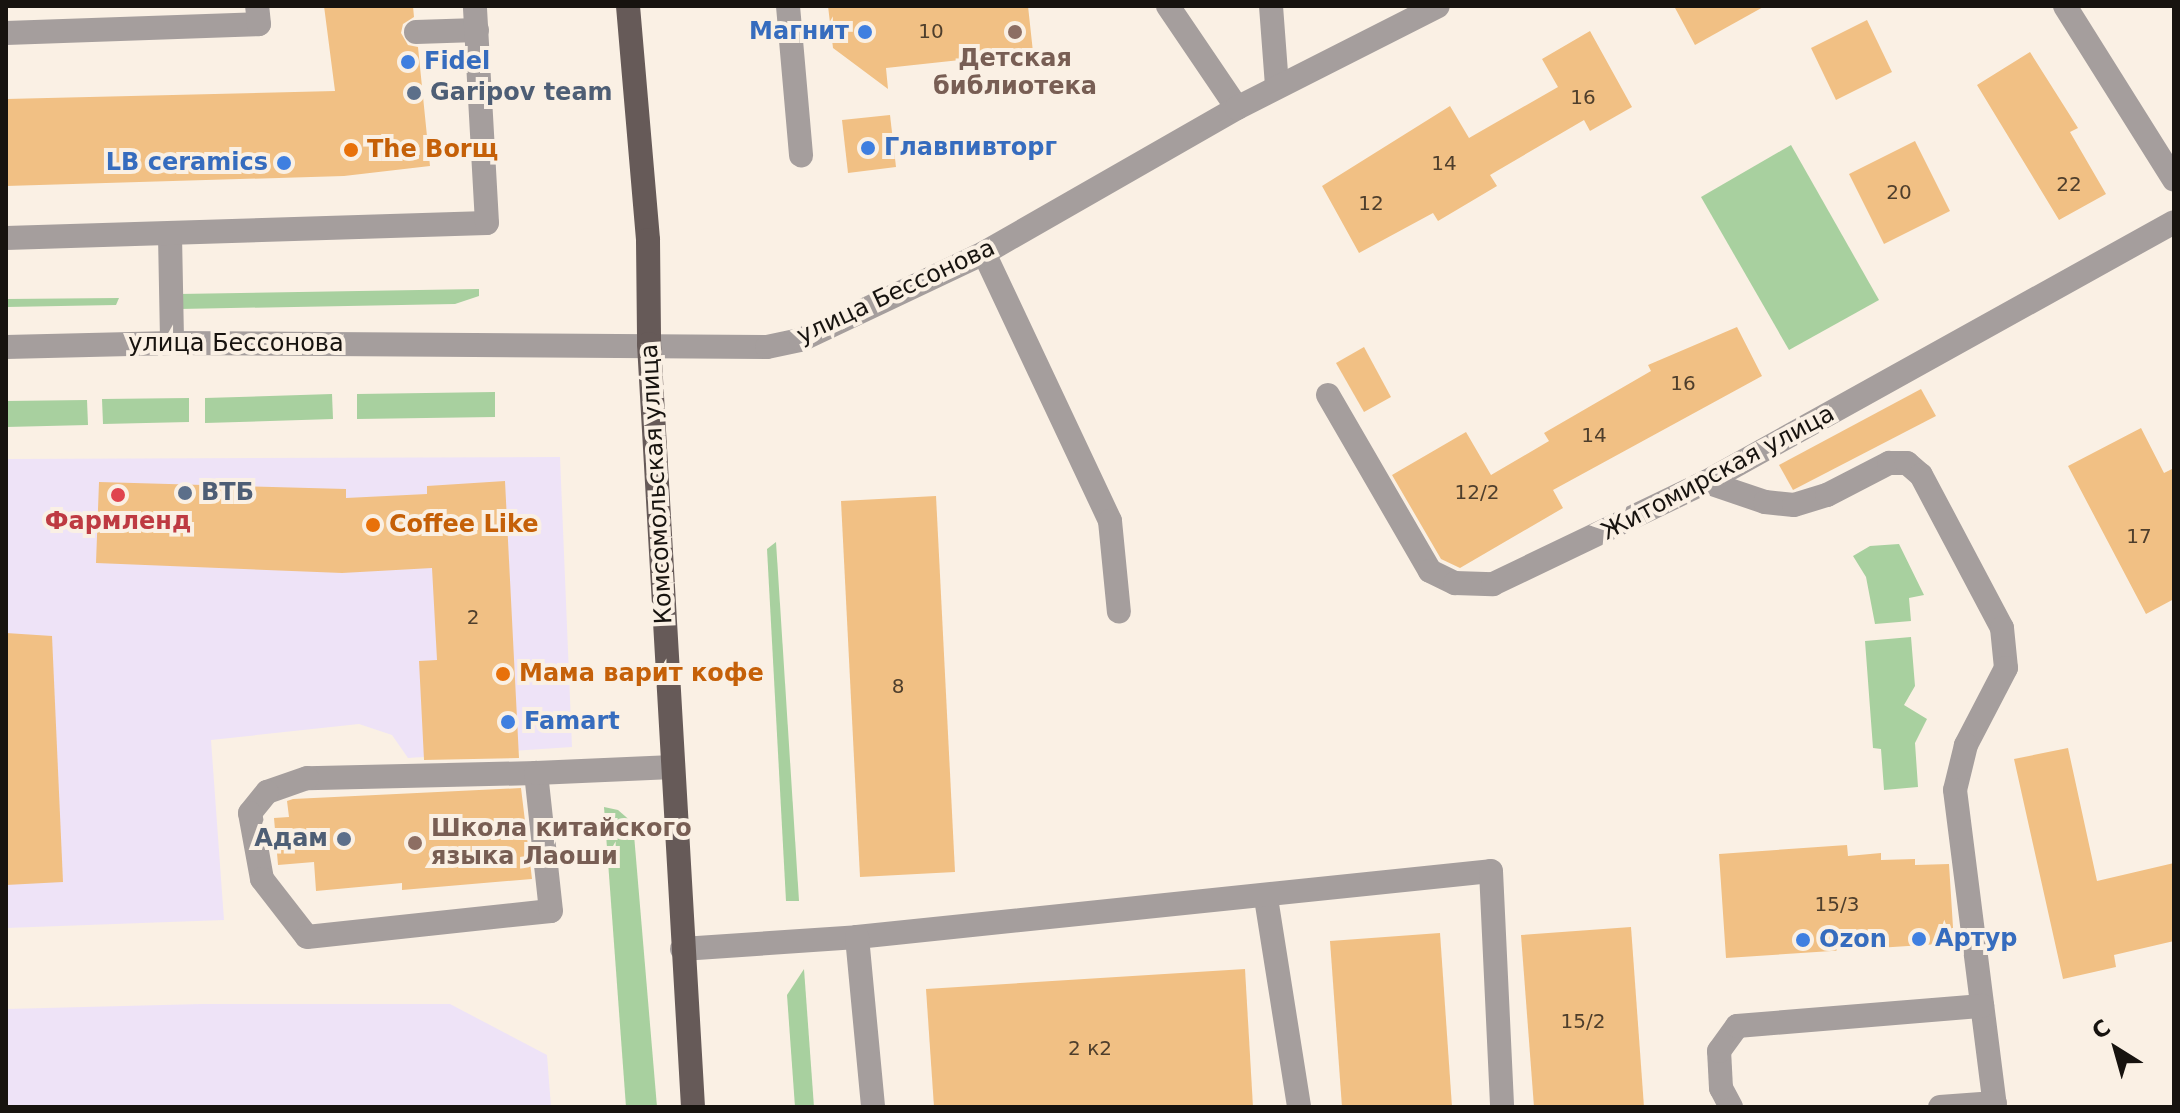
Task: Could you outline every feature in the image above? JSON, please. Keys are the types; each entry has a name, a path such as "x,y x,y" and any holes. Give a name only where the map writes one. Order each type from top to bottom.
{"main road":[{"name":"Комсомольская улица","path":"628,6 648,240 649,344 693,1107"}],"street":[{"path":"6,33 259,24 257,6"},
{"path":"788,6 801,155"},
{"path":"1168,6 1237,108"},
{"path":"1271,6 1277,86"},
{"name":"улица Бессонова","path":"6,347 172,343 767,347 801,340 984,253 1277,86 1438,6"},
{"path":"2065,6 2174,180"},
{"path":"6,238 487,223 476,18 416,32"},
{"name":"Житомирская улица","path":"1328,395 1430,571 1455,583 1473,586 1512,579 1706,482 2174,222"},
{"path":"170,235 172,343"},
{"path":"984,253 1110,521 1119,612"},
{"path":"1706,482 1765,502 1794,505 1827,495 1889,463 1907,463 1921,475 2006,640 2006,668 1966,745 1955,790 1995,1105 1940,1107"},
{"path":"536,773 551,911 307,937 262,879 250,813 267,792 307,778 673,767"},
{"path":"682,949 857,937 1266,898 1491,871 1502,1107"},
{"path":"1266,898 1299,1107"},
{"path":"857,937 873,1107"},
{"path":"1731,1107 1721,1088 1719,1051 1737,1026 1982,1006"}],"shaded area":[{"path":"560,457 572,747 408,758 392,735 359,724 211,740 224,920 6,928 6,459"},
{"path":"202,1004 450,1004 547,1055 551,1107 6,1107 6,1009"}],"green space":[{"path":"1791,145 1879,300 1789,350 1701,197"},
{"path":"479,289 479,296 455,304 179,309 178,294"},
{"path":"119,298 116,305 6,307 6,299"},
{"path":"495,392 495,417 357,419 357,394"},
{"path":"332,394 333,419 205,423 205,398"},
{"path":"189,398 189,422 103,424 102,399"},
{"path":"87,400 88,425 6,427 6,401"},
{"path":"776,542 799,901 786,901 767,549"},
{"path":"1899,544 1924,595 1909,598 1911,621 1875,624 1866,577 1853,556 1870,546"},
{"path":"1911,637 1915,686 1904,705 1927,719 1915,743 1918,787 1884,790 1881,749 1873,748 1865,641"},
{"path":"604,807 618,810 633,823 657,1107 626,1107"},
{"path":"804,969 814,1107 795,1107 787,995"}],"building":[{"path":"324,6 413,6 414,17 403,24 401,33 408,45 418,47 430,166 344,176 6,186 6,99 335,91"},
{"path":"828,6 1028,6 1033,52 886,68 888,89 833,48"},
{"path":"1674,6 1765,6 1695,45"},
{"path":"1867,20 1892,72 1836,100 1811,48"},
{"path":"1590,31 1632,107 1590,131 1584,120 1490,175 1497,186 1438,221 1433,213 1359,253 1322,186 1450,106 1469,138 1558,87 1542,59"},
{"path":"2030,52 2078,128 2070,132 2106,194 2059,220 1977,85"},
{"path":"890,115 896,167 848,173 842,120"},
{"path":"1915,141 1950,211 1884,244 1849,174"},
{"path":"1737,327 1762,376 1553,490 1563,508 1460,568 1441,559 1392,475 1466,432 1491,475 1549,441 1544,433 1651,371 1648,365"},
{"path":"1364,347 1391,397 1364,412 1336,363"},
{"path":"1921,389 1936,416 1793,490 1779,465"},
{"path":"2141,428 2164,473 2174,468 2174,599 2146,614 2068,466"},
{"path":"505,481 519,758 424,760 419,661 437,660 432,568 342,573 96,563 99,482 346,489 346,498 427,494 427,486"},
{"path":"936,496 955,872 860,877 841,501"},
{"path":"6,633 52,636 63,882 6,885"},
{"path":"2068,748 2097,881 2174,863 2174,941 2114,955 2116,967 2063,979 2014,759"},
{"path":"521,788 532,879 402,890 402,883 316,891 314,862 278,865 274,818 289,817 287,801 293,799"},
{"path":"1847,845 1848,856 1881,853 1881,860 1915,859 1915,865 1949,864 1954,943 1726,958 1719,854"},
{"path":"1631,927 1644,1107 1534,1107 1521,935"},
{"path":"1440,933 1452,1107 1342,1107 1330,941"},
{"path":"1245,969 1253,1107 934,1107 926,989"}],"place":[{"name":"Магнит","path":"865,32"},
{"name":"Детская библиотека","path":"1015,32"},
{"name":"Fidel","path":"408,62"},
{"name":"Garipov team","path":"414,93"},
{"name":"Главпивторг","path":"868,148"},
{"name":"The Borщ","path":"351,150"},
{"name":"LB ceramics","path":"284,163"},
{"name":"ВТБ","path":"185,493"},
{"name":"Фармленд","path":"118,495"},
{"name":"Coffee Like","path":"373,525"},
{"name":"Мама варит кофе","path":"503,674"},
{"name":"Famart","path":"508,722"},
{"name":"Адам","path":"344,839"},
{"name":"Школа китайского языка Лаоши","path":"415,843"},
{"name":"Артур","path":"1919,939"},
{"name":"Ozon","path":"1803,940"}]}
